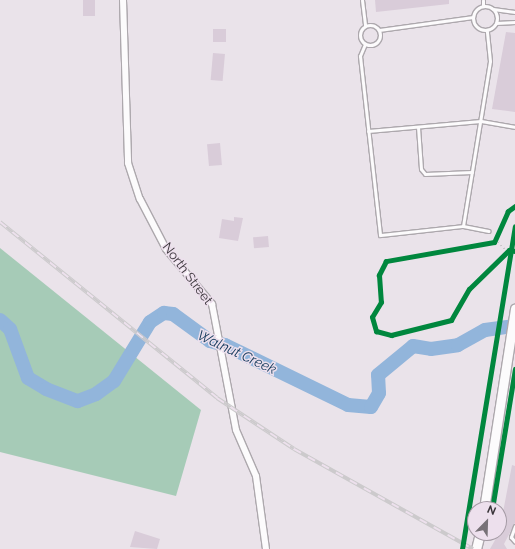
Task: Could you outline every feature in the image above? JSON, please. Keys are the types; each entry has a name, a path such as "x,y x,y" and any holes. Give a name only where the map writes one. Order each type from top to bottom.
{"main road":[{"path":"485,501 515,308"}],"street":[{"name":"North Street","path":"123,0 128,163 140,199 166,249 205,295 215,318 236,430 256,476 266,549"}],"lane":[{"path":"362,0 365,26 360,34 365,44 360,56 380,234 463,226 489,231"},
{"path":"365,26 371,25 379,30 473,17 483,6 483,0"},
{"path":"483,6 492,9 515,12"},
{"path":"492,9 496,22"},
{"path":"473,17 476,26 487,30"},
{"path":"487,30 496,22 515,22"},
{"path":"365,44 377,43 379,30"},
{"path":"463,226 490,61 487,30"},
{"path":"368,131 481,121 515,127"},
{"path":"418,127 421,169 425,174 472,172"},
{"path":"515,526 511,537 515,542"}],"path":[{"path":"487,244 496,239 502,231"},
{"path":"496,239 505,254 515,251"},
{"path":"510,260 512,244"}],"green space":[{"path":"0,248 201,410 176,496 0,452"}],"building":[{"path":"83,0 95,0 95,16 83,16"},
{"path":"375,0 449,0 449,4 376,12"},
{"path":"213,29 226,29 226,42 213,42"},
{"path":"506,32 515,33 515,112 492,109"},
{"path":"213,53 225,54 223,81 211,80"},
{"path":"220,143 222,165 209,166 207,144"},
{"path":"234,217 243,218 238,241 219,238 222,219 234,221"},
{"path":"268,236 269,247 254,248 253,237"},
{"path":"512,465 515,466 515,523 507,538 507,501 505,501"},
{"path":"135,531 160,539 157,549 130,547"},
{"path":"494,541 506,541 504,544 507,549 490,549"}],"waterway":[{"name":"Walnut Creek","path":"0,320 10,329 28,378 46,389 78,401 96,394 114,381 150,322 164,313 173,314 210,341 225,345 348,405 371,407 379,393 378,375 413,346 431,349 458,345 485,330 515,326"}],"railway":[{"path":"0,222 217,398 294,449 473,549"}],"cycle path":[{"path":"515,206 508,211 494,242 386,261 379,275 381,302 372,317 376,331 391,335 451,320 469,289 509,250 515,251"},
{"path":"462,549 515,226"},
{"path":"493,501 515,369"}]}
